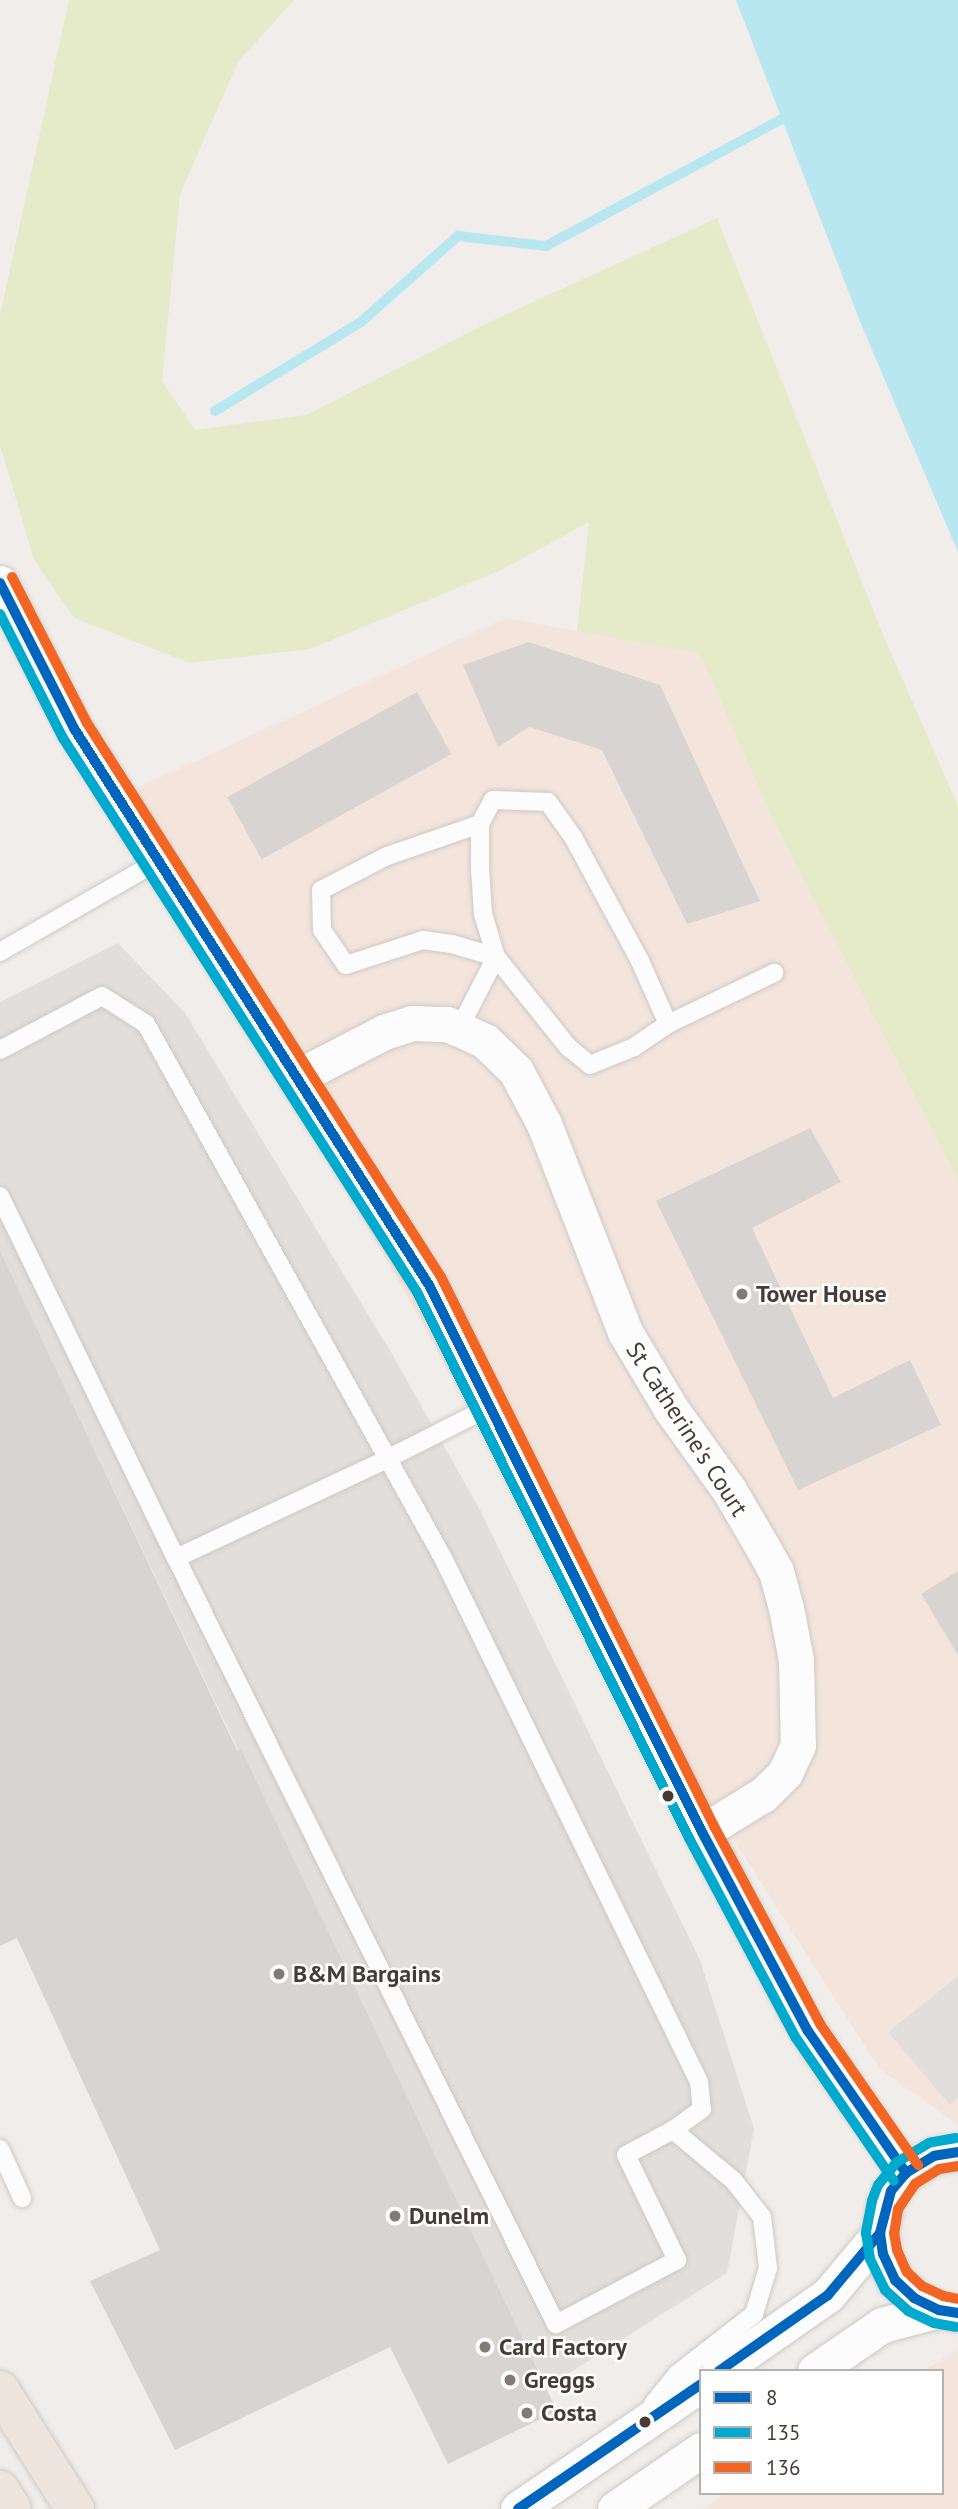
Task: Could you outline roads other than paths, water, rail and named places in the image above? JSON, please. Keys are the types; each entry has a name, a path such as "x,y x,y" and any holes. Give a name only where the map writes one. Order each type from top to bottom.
{"highway":[{"path":"0,2390 75,2509"},
{"path":"0,2490 12,2509"}],"street":[{"path":"0,583 75,730 429,1285 702,1832 808,2031 906,2173"},
{"name":"St Catherine's Court","path":"297,1077 384,1032 412,1023 447,1024 459,1029 485,1041 516,1071 544,1124 625,1332 671,1409 729,1490 776,1571 796,1660 800,1708 798,1745 785,1773 764,1794 702,1832"},
{"path":"948,2311 914,2298 895,2280 883,2254 880,2233 888,2198 906,2173 934,2156 958,2152"},
{"path":"722,2369 828,2295 880,2233"},
{"path":"818,2369 882,2325 948,2311"},
{"path":"518,2509 699,2385"},
{"path":"615,2509 699,2451"}],"lane":[{"path":"668,1024 640,961 585,859 548,802 493,800 480,824 483,914 496,957 568,1047 590,1065 634,1047 668,1024 774,973"},
{"path":"480,824 387,856 321,890 322,930 345,965 423,940 452,944 496,957"},
{"path":"0,952 158,861"},
{"path":"459,1029 496,957"},
{"path":"0,1050 102,996 146,1024 443,1558 699,2082 702,2109 673,2130 626,2155 677,2260 556,2324 176,1558 0,1196"},
{"path":"176,1558 387,1459 490,1407"},
{"path":"626,2436 677,2375 754,2315 768,2268 762,2217 734,2181 673,2130"},
{"path":"0,2149 22,2198"}],"water":[{"path":"736,0 958,0 958,552 861,324"}],"waterway":[{"path":"215,411 361,322 458,236 546,246 793,113"}],"place":[{"name":"Tower House","path":"742,1294"},
{"name":"B&M Bargains","path":"279,1974"},
{"name":"Dunelm","path":"395,2216"},
{"name":"Card Factory","path":"485,2347"},
{"name":"Greggs","path":"510,2380"},
{"name":"Costa","path":"527,2413"}]}
